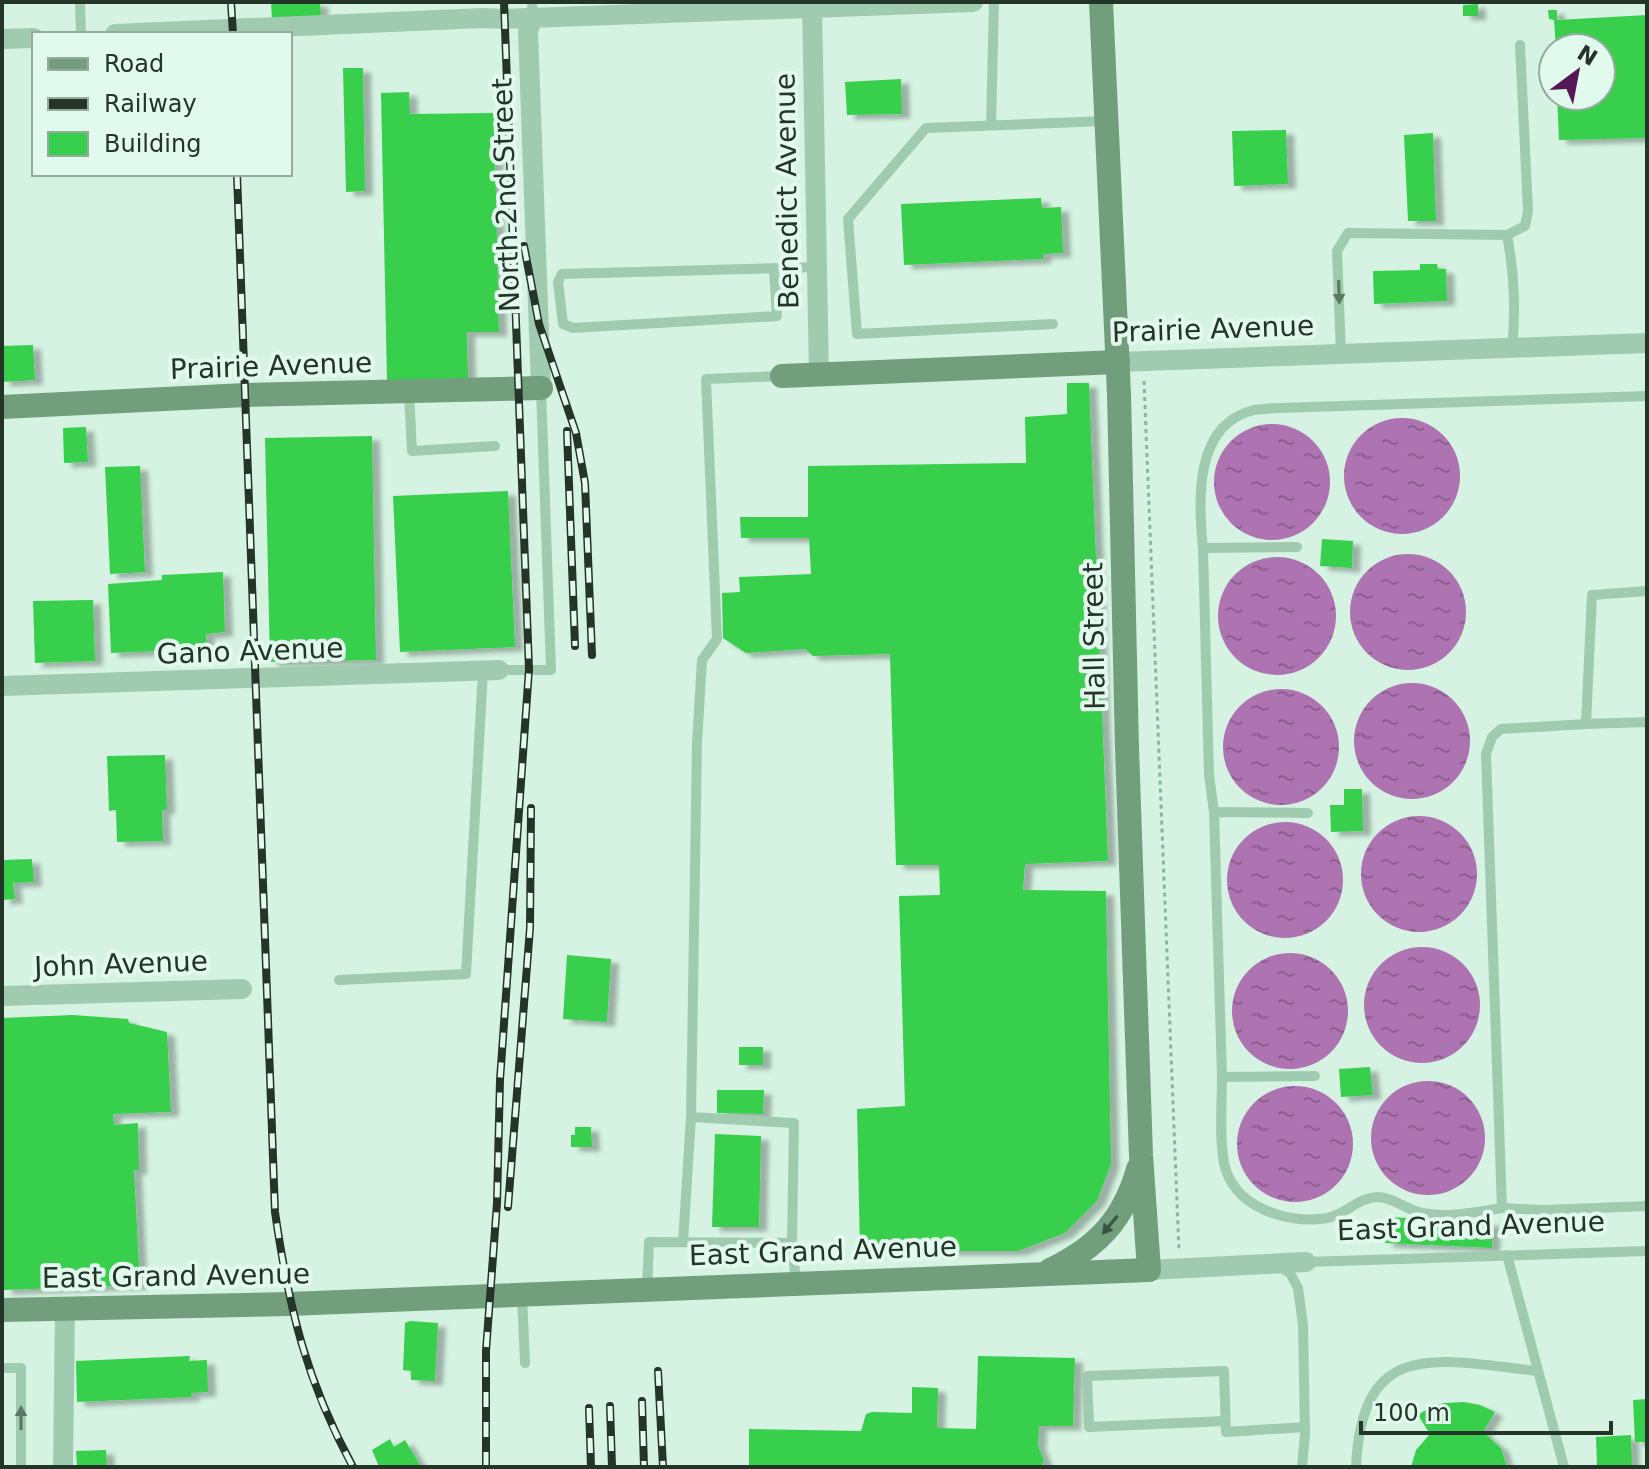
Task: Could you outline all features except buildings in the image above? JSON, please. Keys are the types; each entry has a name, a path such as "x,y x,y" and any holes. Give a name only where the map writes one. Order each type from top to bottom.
{"main road":[{"name":"Hall Street","path":"1101,2 1118,362 1141,1155 1149,1270"},
{"name":"Prairie Avenue","path":"782,376 1118,362"},
{"name":"Prairie Avenue","path":"2,407 246,395 541,388"},
{"path":"1045,1272 1086,1250 1114,1222 1129,1196 1141,1155"},
{"name":"East Grand Avenue","path":"2,1310 522,1295 1149,1270"}],"street":[{"path":"161,32 483,18 533,10 973,2"},
{"name":"Benedict Avenue","path":"812,6 819,376"},
{"name":"North 2nd Street","path":"533,10 528,31 541,388"},
{"path":"2,39 32,38"},
{"name":"Prairie Avenue","path":"1118,362 1647,343"},
{"name":"Gano Avenue","path":"2,686 491,671"},
{"name":"John Avenue","path":"2,996 242,989"},
{"name":"East Grand Avenue","path":"1149,1270 1306,1262"},
{"path":"63,1467 65,1308"}],"lane":[{"path":"80,2 81,32"},
{"path":"991,125 994,2"},
{"path":"1341,354 1337,251 1348,233 1507,235 1525,226 1528,211 1520,45"},
{"path":"1053,324 857,334 848,219 926,128 1107,121"},
{"path":"1507,235 1515,321 1512,348"},
{"path":"774,269 777,316 573,328 563,324 558,282 562,274 817,267"},
{"path":"683,1242 691,1117 697,743 702,660 717,639 706,379 782,376"},
{"path":"339,980 466,974 491,671 551,670 541,388"},
{"path":"409,391 412,451 495,446"},
{"path":"1647,396 1253,411 1234,419 1220,432 1207,452 1201,474 1200,522 1209,775 1214,812 1224,1163 1231,1179 1245,1198 1267,1212 1286,1217 1327,1218 1347,1211 1365,1198 1385,1197 1421,1213 1469,1213 1502,1208 1544,1210 1647,1206"},
{"path":"1203,548 1297,547"},
{"path":"1586,724 1592,595 1647,591"},
{"path":"1502,1208 1486,754 1492,737 1501,729 1647,722"},
{"path":"1214,812 1308,813"},
{"path":"1222,1077 1315,1076"},
{"path":"691,1117 794,1123 792,1243 796,1282"},
{"path":"647,1289 649,1242 792,1243"},
{"name":"East Grand Avenue","path":"1306,1262 1647,1251"},
{"path":"1507,1255 1564,1467"},
{"path":"1272,1264 1290,1273 1298,1288 1303,1325 1305,1427 1302,1467"},
{"path":"522,1295 525,1363"},
{"path":"1356,1467 1357,1437 1369,1398 1383,1379 1405,1365 1464,1363 1537,1371"},
{"path":"2,1368 21,1368 21,1467"},
{"path":"1225,1421 1089,1427 1087,1376 1224,1371 1226,1432 1305,1427"}],"path":[{"path":"1144,392 1178,1244"}],"water":[{"path":"1402,418 1424,422 1443,435 1456,454 1460,476 1456,498 1443,517 1424,530 1402,534 1380,530 1361,517 1348,498 1344,476 1348,454 1361,435 1380,422"},
{"path":"1272,424 1294,428 1313,441 1326,460 1330,482 1326,504 1313,523 1294,536 1272,540 1250,536 1231,523 1218,504 1214,482 1218,460 1231,441 1250,428"},
{"path":"1408,554 1430,558 1449,571 1462,590 1466,612 1462,634 1449,653 1430,666 1408,670 1386,666 1367,653 1354,634 1350,612 1354,590 1367,571 1386,558"},
{"path":"1277,557 1310,567 1326,583 1336,616 1326,649 1310,665 1277,675 1244,665 1228,649 1218,616 1228,583 1244,567"},
{"path":"1412,683 1434,687 1453,700 1466,719 1470,741 1466,763 1453,782 1434,795 1412,799 1390,795 1371,782 1358,763 1354,741 1358,719 1371,700 1390,687"},
{"path":"1281,689 1303,693 1322,706 1335,725 1339,747 1335,769 1322,788 1303,801 1281,805 1259,801 1240,788 1227,769 1223,747 1227,725 1240,706 1259,693"},
{"path":"1419,816 1441,820 1460,833 1473,852 1477,874 1473,896 1460,915 1441,928 1419,932 1397,928 1378,915 1365,896 1361,874 1365,852 1378,833 1397,820"},
{"path":"1285,822 1307,826 1326,839 1339,858 1343,880 1339,902 1326,921 1307,934 1285,938 1263,934 1244,921 1231,902 1227,880 1231,858 1244,839 1263,826"},
{"path":"1422,947 1444,951 1463,964 1476,983 1480,1005 1476,1027 1463,1046 1444,1059 1422,1063 1400,1059 1381,1046 1368,1027 1364,1005 1368,983 1381,964 1400,951"},
{"path":"1290,953 1312,957 1331,970 1344,989 1348,1011 1344,1033 1331,1052 1312,1065 1290,1069 1268,1065 1249,1052 1236,1033 1232,1011 1236,989 1249,970 1268,957"},
{"path":"1428,1081 1450,1086 1468,1098 1480,1116 1485,1138 1480,1160 1468,1178 1450,1190 1428,1195 1406,1190 1388,1178 1376,1160 1371,1138 1376,1116 1388,1098 1406,1086"},
{"path":"1295,1086 1317,1090 1336,1103 1349,1122 1353,1144 1349,1166 1336,1185 1317,1198 1295,1202 1273,1198 1254,1185 1241,1166 1237,1144 1241,1122 1254,1103 1273,1090"}],"railway":[{"path":"231,2 233,32"},
{"path":"486,1467 486,1351 497,1203 500,1080 529,669 504,2"},
{"path":"237,176 275,1212 286,1281 311,1374 353,1467"},
{"path":"524,246 539,324 576,433 585,483 592,655"},
{"path":"567,431 575,646"},
{"path":"508,1207 530,928 531,808"},
{"path":"658,1371 663,1467"},
{"path":"642,1401 644,1467"},
{"path":"610,1406 612,1467"},
{"path":"589,1408 591,1467"}]}
